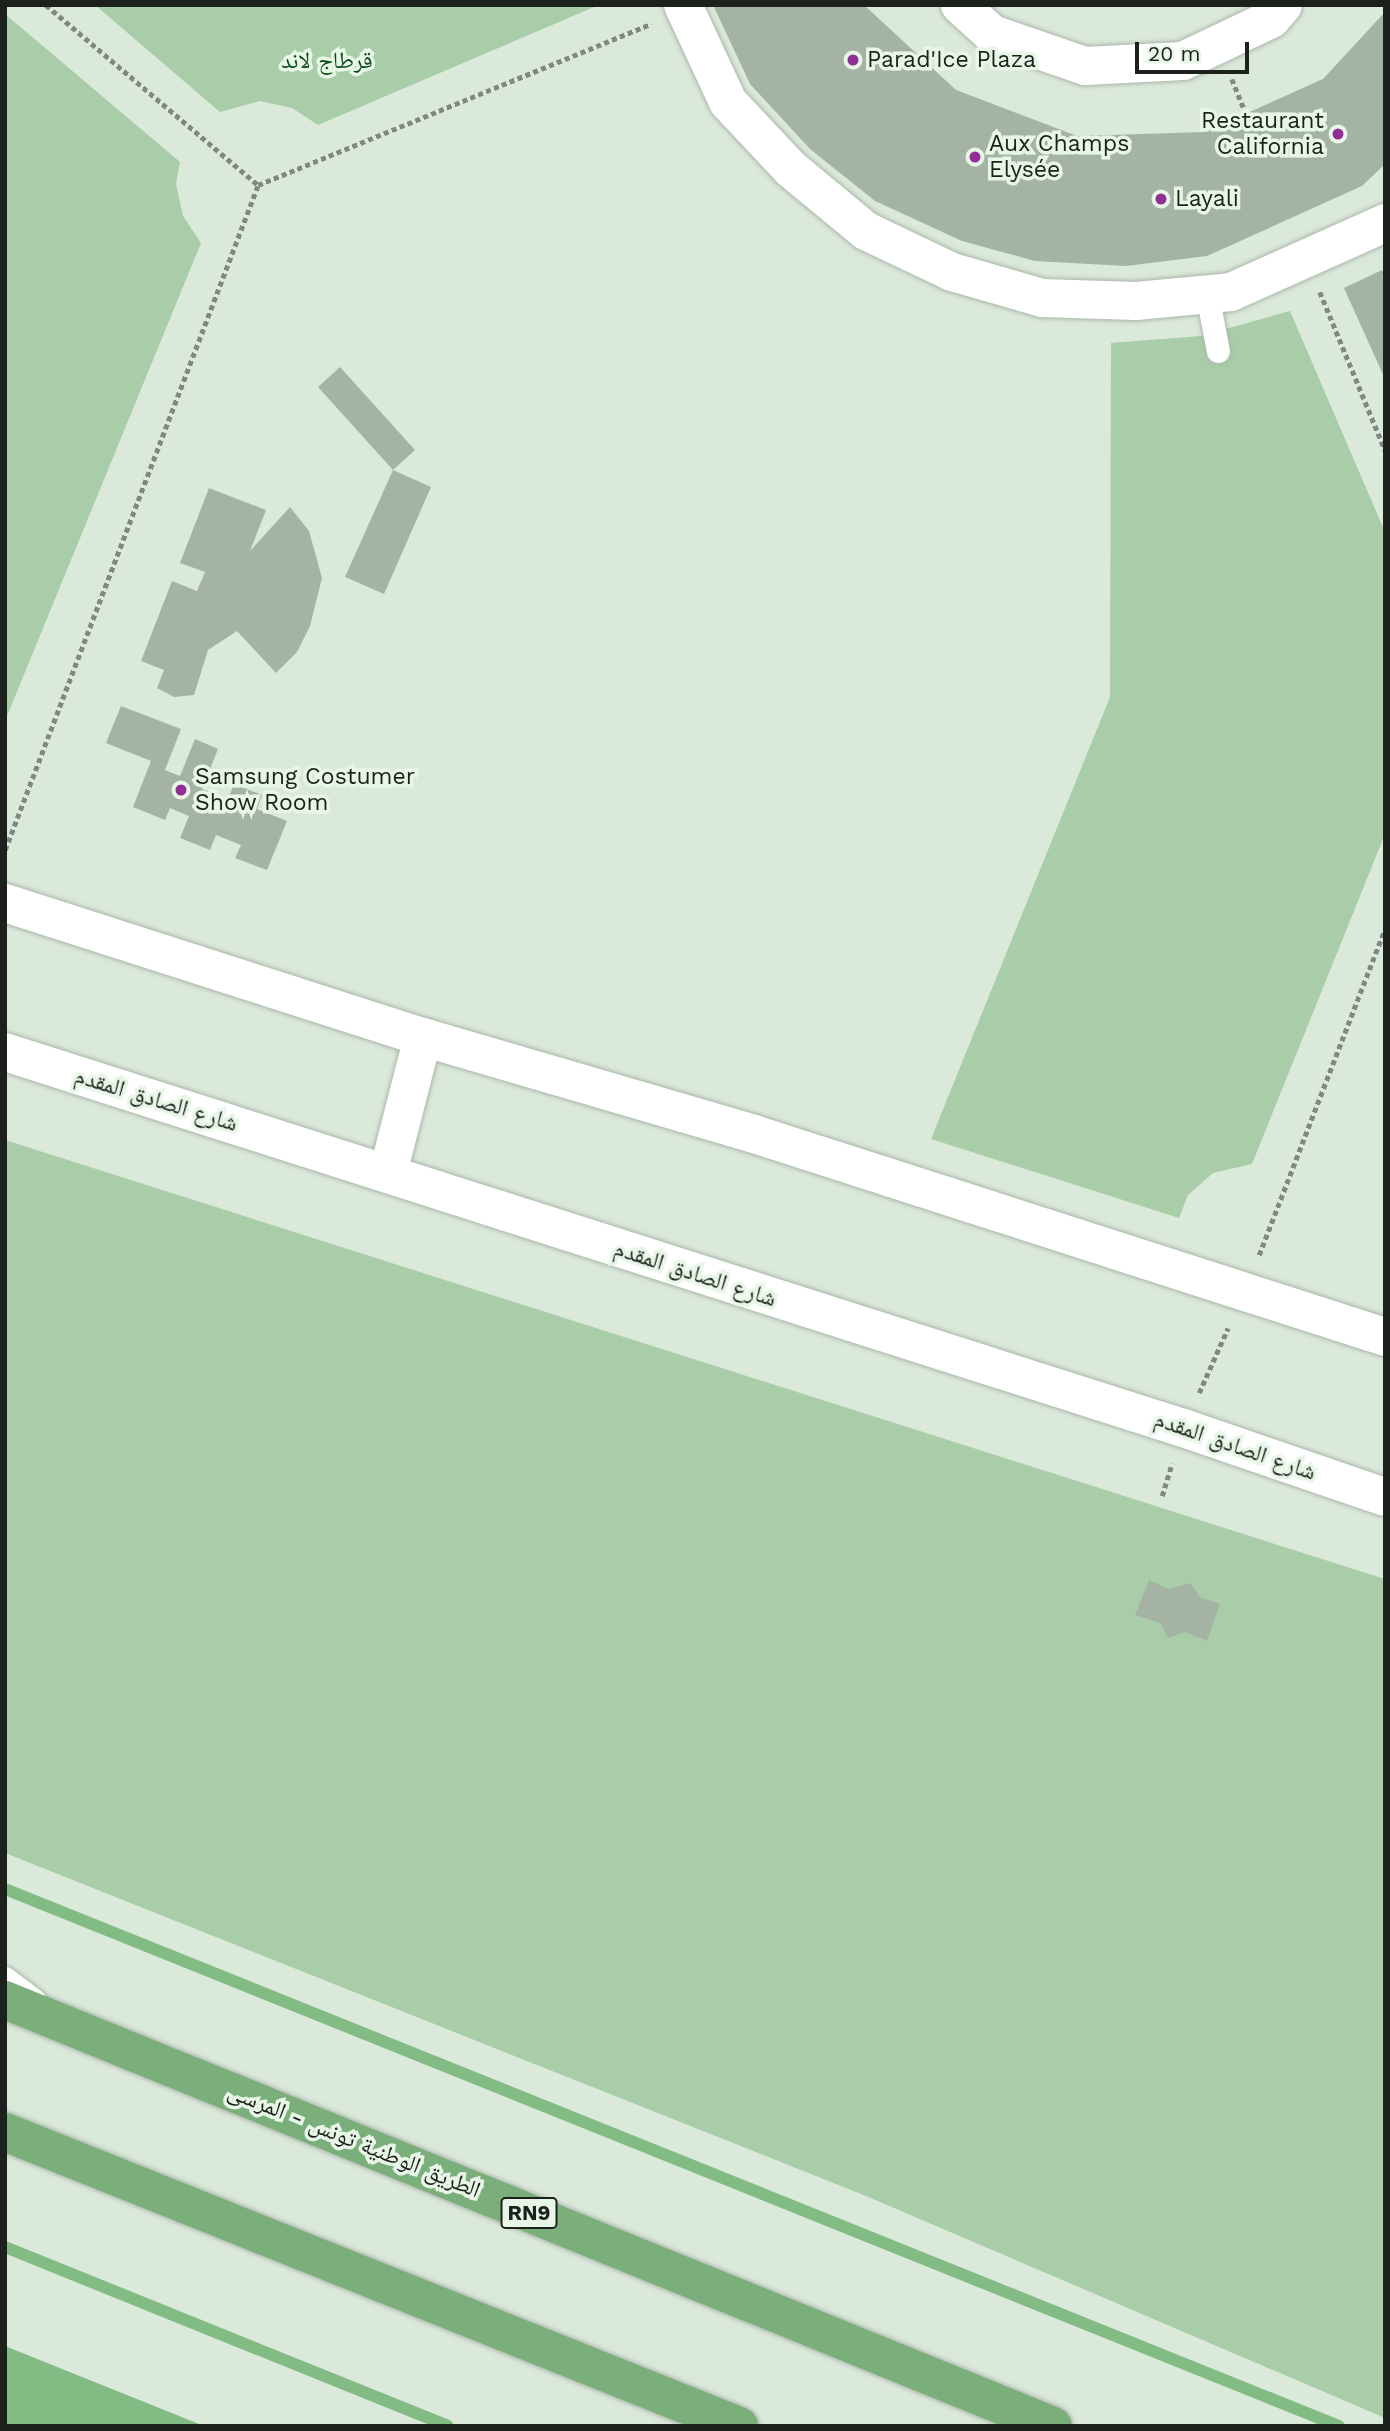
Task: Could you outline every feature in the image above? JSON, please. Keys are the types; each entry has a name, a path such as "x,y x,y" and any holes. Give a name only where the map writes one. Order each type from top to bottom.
{"highway":[{"name":"الطريق الوطنية تونس - المرسى","path":"5,2000 1053,2426"},
{"path":"5,2133 738,2426"}],"main road":[{"path":"960,5 992,34 1085,66 1183,61 1271,19 1283,5"},
{"path":"684,8 728,102 791,169 866,231 951,272 1042,298 1136,301 1231,292 1385,223"},
{"path":"5,903 423,1037 754,1134 1385,1337"},
{"path":"388,1173 423,1037"},
{"name":"شارع الصادق المقدم","path":"5,1052 1183,1428 1385,1497"}],"lane":[{"path":"1207,294 1218,351"},
{"path":"5,1978 61,2022"}],"path":[{"path":"46,5 258,185"},
{"path":"5,850 258,185 684,8"},
{"path":"1306,258 1385,450"},
{"path":"1162,1496 1183,1428 1245,1292 1385,929"}],"green space":[{"name":"قرطاج لاند","path":"95,5 599,5 318,125 292,108 260,101 220,112"},
{"path":"5,14 180,162 176,184 183,216 201,243 5,721"},
{"path":"1290,311 1385,532 1385,834 1252,1164 1213,1173 1188,1195 1179,1218 931,1139 1110,697 1111,343 1201,336"},
{"path":"5,1140 1385,1579 1385,2418 866,2196 5,1853"}],"shaded area":[{"path":"5,2346 204,2426 5,2426"}],"building":[{"path":"713,5 864,5 956,90 1077,136 1205,132 1323,79 1385,12 1385,164 1362,186 1207,256 1126,266 1035,261 962,241 875,201 810,149 750,84"},
{"path":"1382,270 1385,276 1385,379 1344,288"},
{"path":"340,367 415,450 393,470 318,387"},
{"path":"393,470 431,487 384,594 345,577"},
{"path":"209,488 266,510 250,551 290,507 309,531 322,578 310,626 297,652 276,673 237,631 208,650 194,695 174,697 157,688 164,670 141,661 172,581 197,591 205,572 180,563"},
{"path":"121,706 181,729 165,770 180,776 195,739 218,749 202,789 228,799 234,784 262,795 257,809 287,821 267,870 235,858 241,845 216,835 210,850 180,838 189,816 170,808 165,820 133,807 151,761 106,743"},
{"path":"1149,1580 1169,1589 1190,1583 1200,1597 1220,1604 1207,1641 1185,1632 1168,1638 1160,1623 1135,1615"}],"waterway":[{"path":"5,1889 1339,2426"},
{"path":"5,2247 447,2426"}],"place":[{"name":"Parad'Ice Plaza","path":"853,60"},
{"name":"Restaurant California","path":"1338,134"},
{"name":"Aux Champs Elysée","path":"975,157"},
{"name":"Layali","path":"1161,199"},
{"name":"Samsung Costumer Show Room","path":"181,790"}]}
